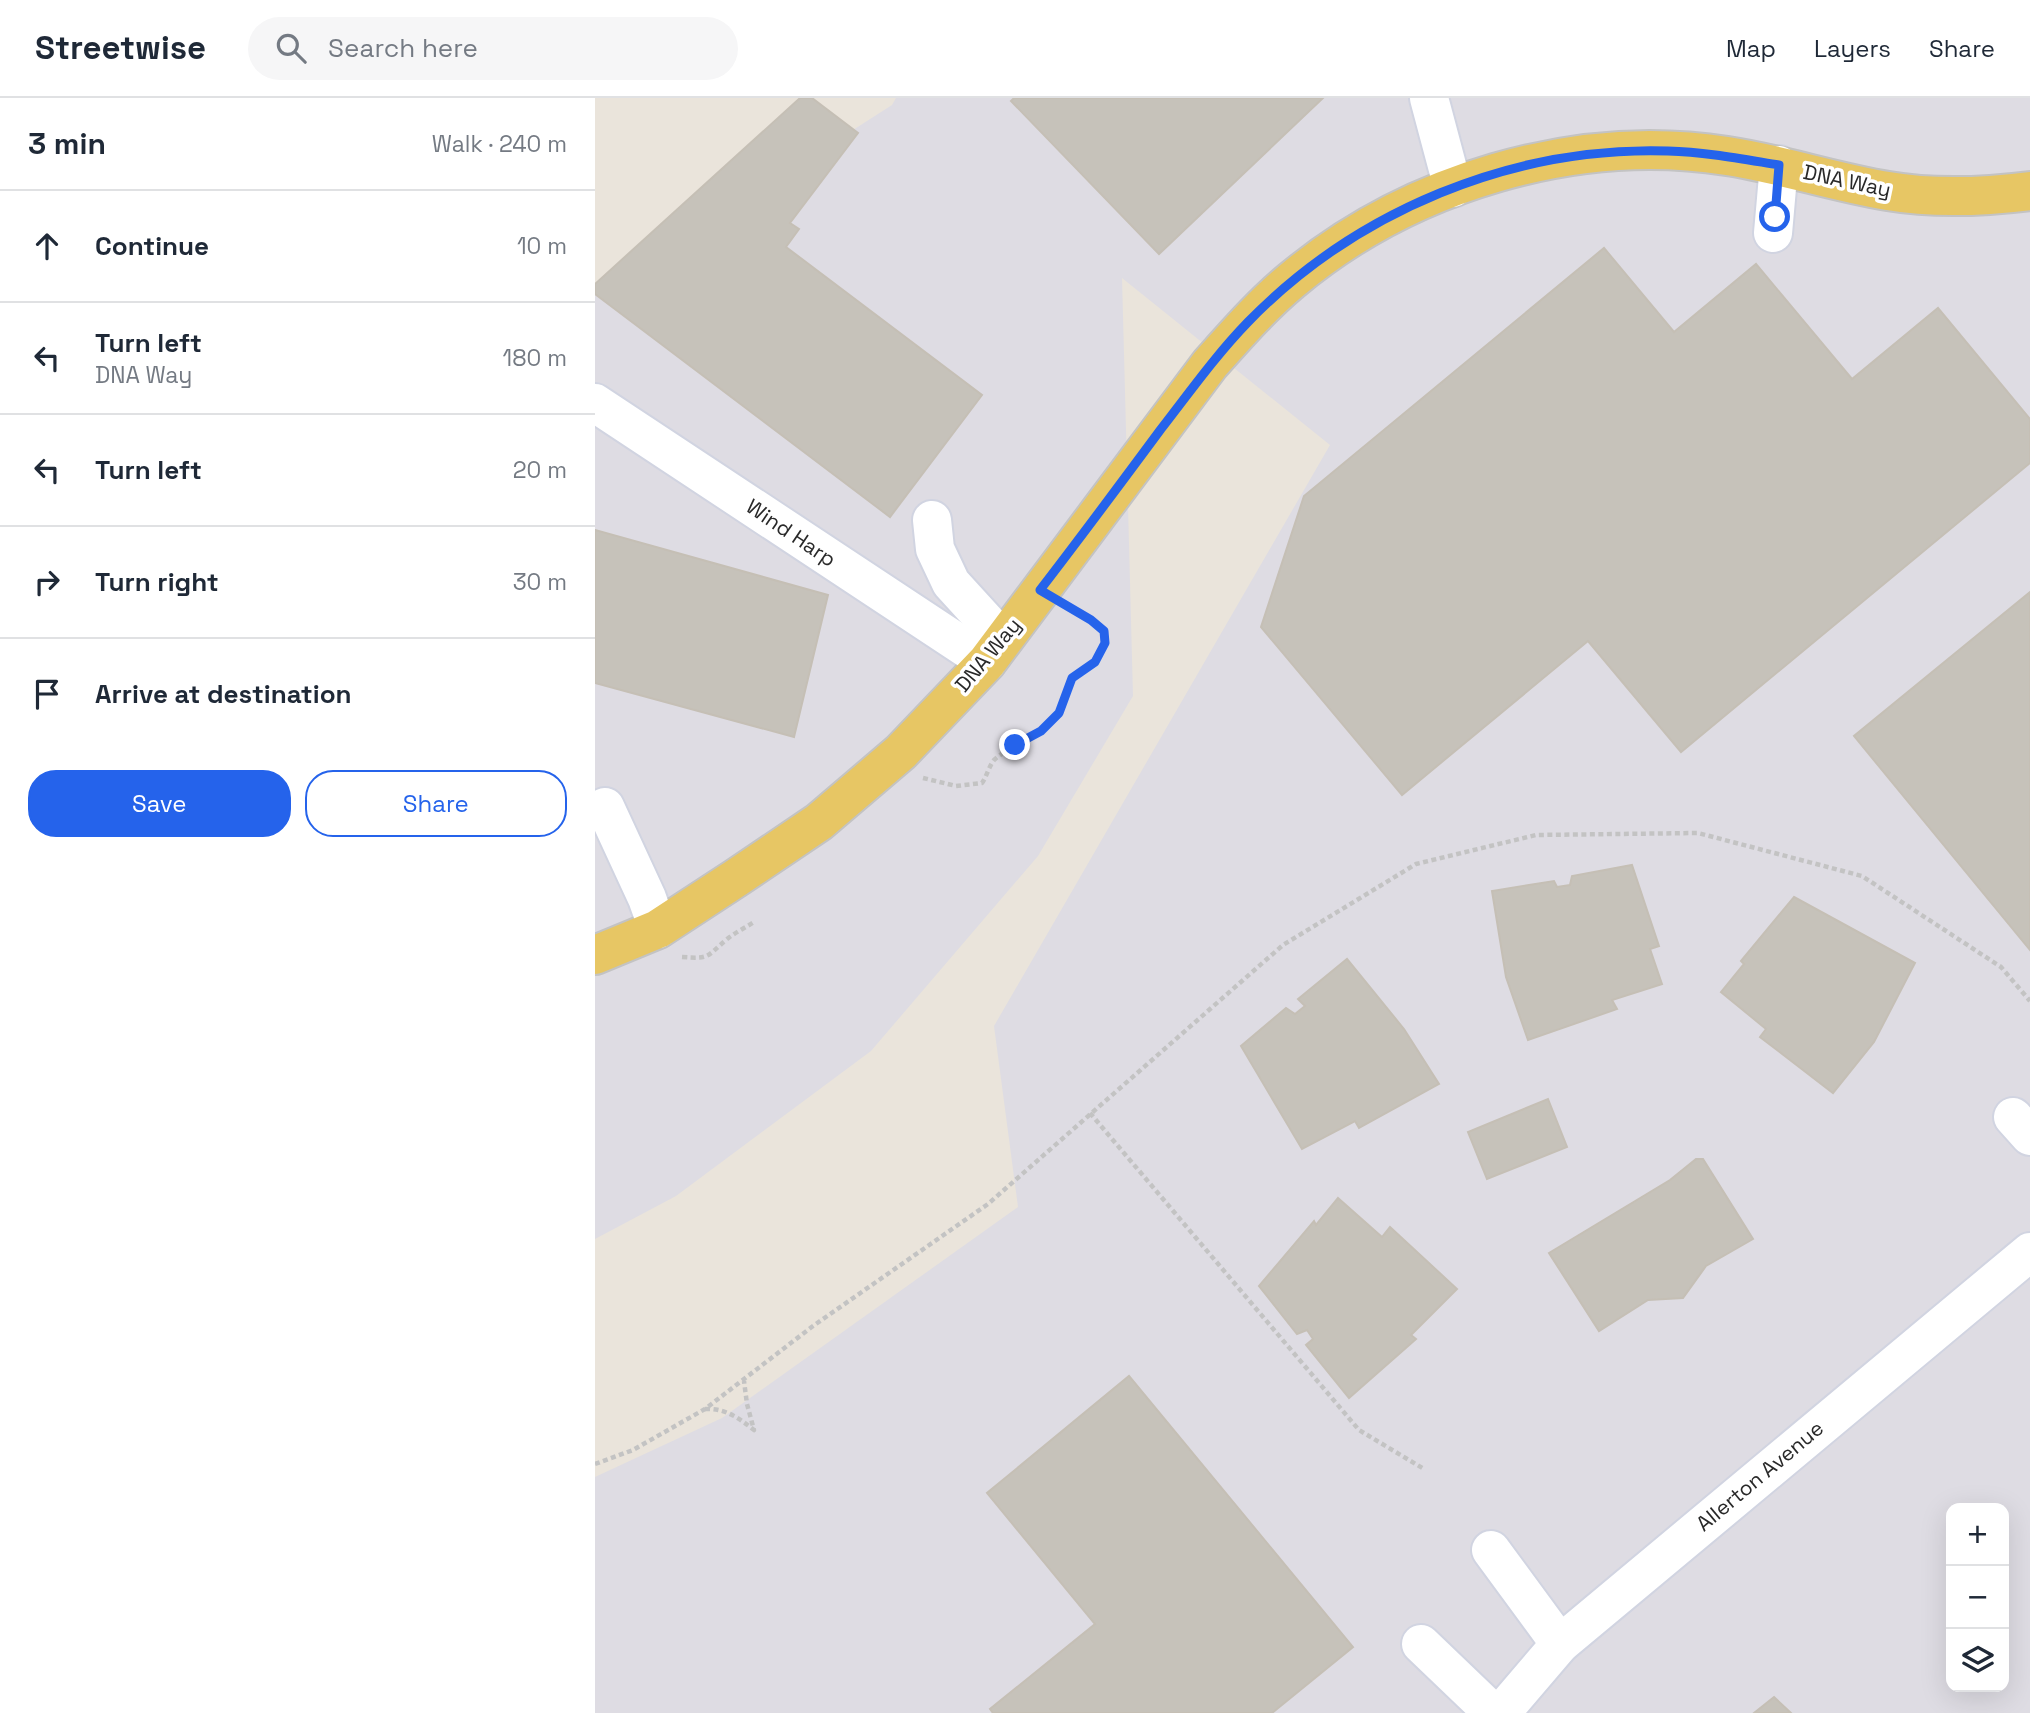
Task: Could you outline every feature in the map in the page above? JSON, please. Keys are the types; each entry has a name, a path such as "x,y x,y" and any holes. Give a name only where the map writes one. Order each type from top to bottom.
{"main road":[{"name":"DNA Way","path":"595,955 658,929 819,821 901,752 995,651 1210,365 1247,323 1290,281 1332,250 1382,220 1434,194 1490,174 1608,153 1668,151 1725,155 1889,191 1930,196 1998,195 2030,191"}],"street":[{"path":"1429,98 1453,188"},
{"path":"1773,233 1779,165"},
{"name":"Wind Harp","path":"595,403 995,651"},
{"path":"932,520 935,549 951,583 995,651"},
{"path":"605,807 647,898 658,929"},
{"name":"Allerton Avenue","path":"1501,1713 1560,1644 2030,1252"},
{"path":"1491,1550 1560,1644"},
{"path":"1421,1644 1493,1713"}],"path":[{"path":"882,767 956,786 982,783 989,774 992,762 1041,731 1059,713 1072,678 1095,662 1105,643 1104,631 1091,620 1040,590"},
{"path":"595,1464 633,1450 705,1409 813,1326 988,1204 1283,945 1416,864 1536,835 1698,833 1862,876 2001,967 2030,1001"},
{"path":"1090,1113 1359,1430 1424,1469"},
{"path":"705,1409 718,1408 742,1420 754,1430 744,1380"}],"shaded area":[{"path":"896,98 2030,98 2030,1713 595,1713 595,1477 722,1418 1018,1207 994,1026 1330,445 1122,278 1133,696 1038,856 871,1051 676,1196 595,1239 595,295 892,105"}],"building":[{"path":"800,98 812,98 858,133 790,223 799,229 786,247 982,395 890,517 595,294 595,284"},
{"path":"1014,98 1323,98 1159,254 1011,101"},
{"path":"1604,248 1674,332 1756,264 1852,379 1938,308 2030,419 2030,463 1681,752 1588,641 1402,795 1261,627 1304,496"},
{"path":"595,530 828,595 794,737 595,683"},
{"path":"2030,592 2030,950 1854,736"},
{"path":"1632,865 1659,946 1650,949 1662,984 1612,1000 1617,1009 1528,1040 1506,977 1492,891 1554,881 1557,887 1570,885 1572,876"},
{"path":"1794,897 1915,963 1874,1042 1833,1093 1760,1037 1766,1029 1721,992 1744,964 1741,961"},
{"path":"1347,959 1404,1029 1439,1084 1359,1128 1355,1121 1302,1149 1241,1046 1286,1008 1295,1014 1305,1006 1298,999"},
{"path":"1548,1099 1567,1147 1487,1179 1468,1132"},
{"path":"1696,1159 1703,1159 1753,1239 1706,1266 1683,1298 1648,1300 1599,1331 1549,1253 1670,1180"},
{"path":"1338,1198 1382,1237 1390,1227 1457,1289 1411,1335 1416,1339 1349,1398 1306,1345 1313,1339 1307,1330 1297,1334 1259,1286 1314,1221 1316,1225"},
{"path":"1129,1376 1353,1647 1272,1713 993,1713 990,1709 1095,1624 987,1493"},
{"path":"1774,1697 1791,1713 1754,1713"}],"route":[{"path":"1015,745 1041,731 1059,713 1072,678 1095,662 1105,643 1104,631 1091,620 1040,590 1210,365 1247,323 1290,281 1332,250 1382,220 1434,194 1490,174 1547,161 1608,153 1668,151 1725,155 1779,165 1775,217"}]}
